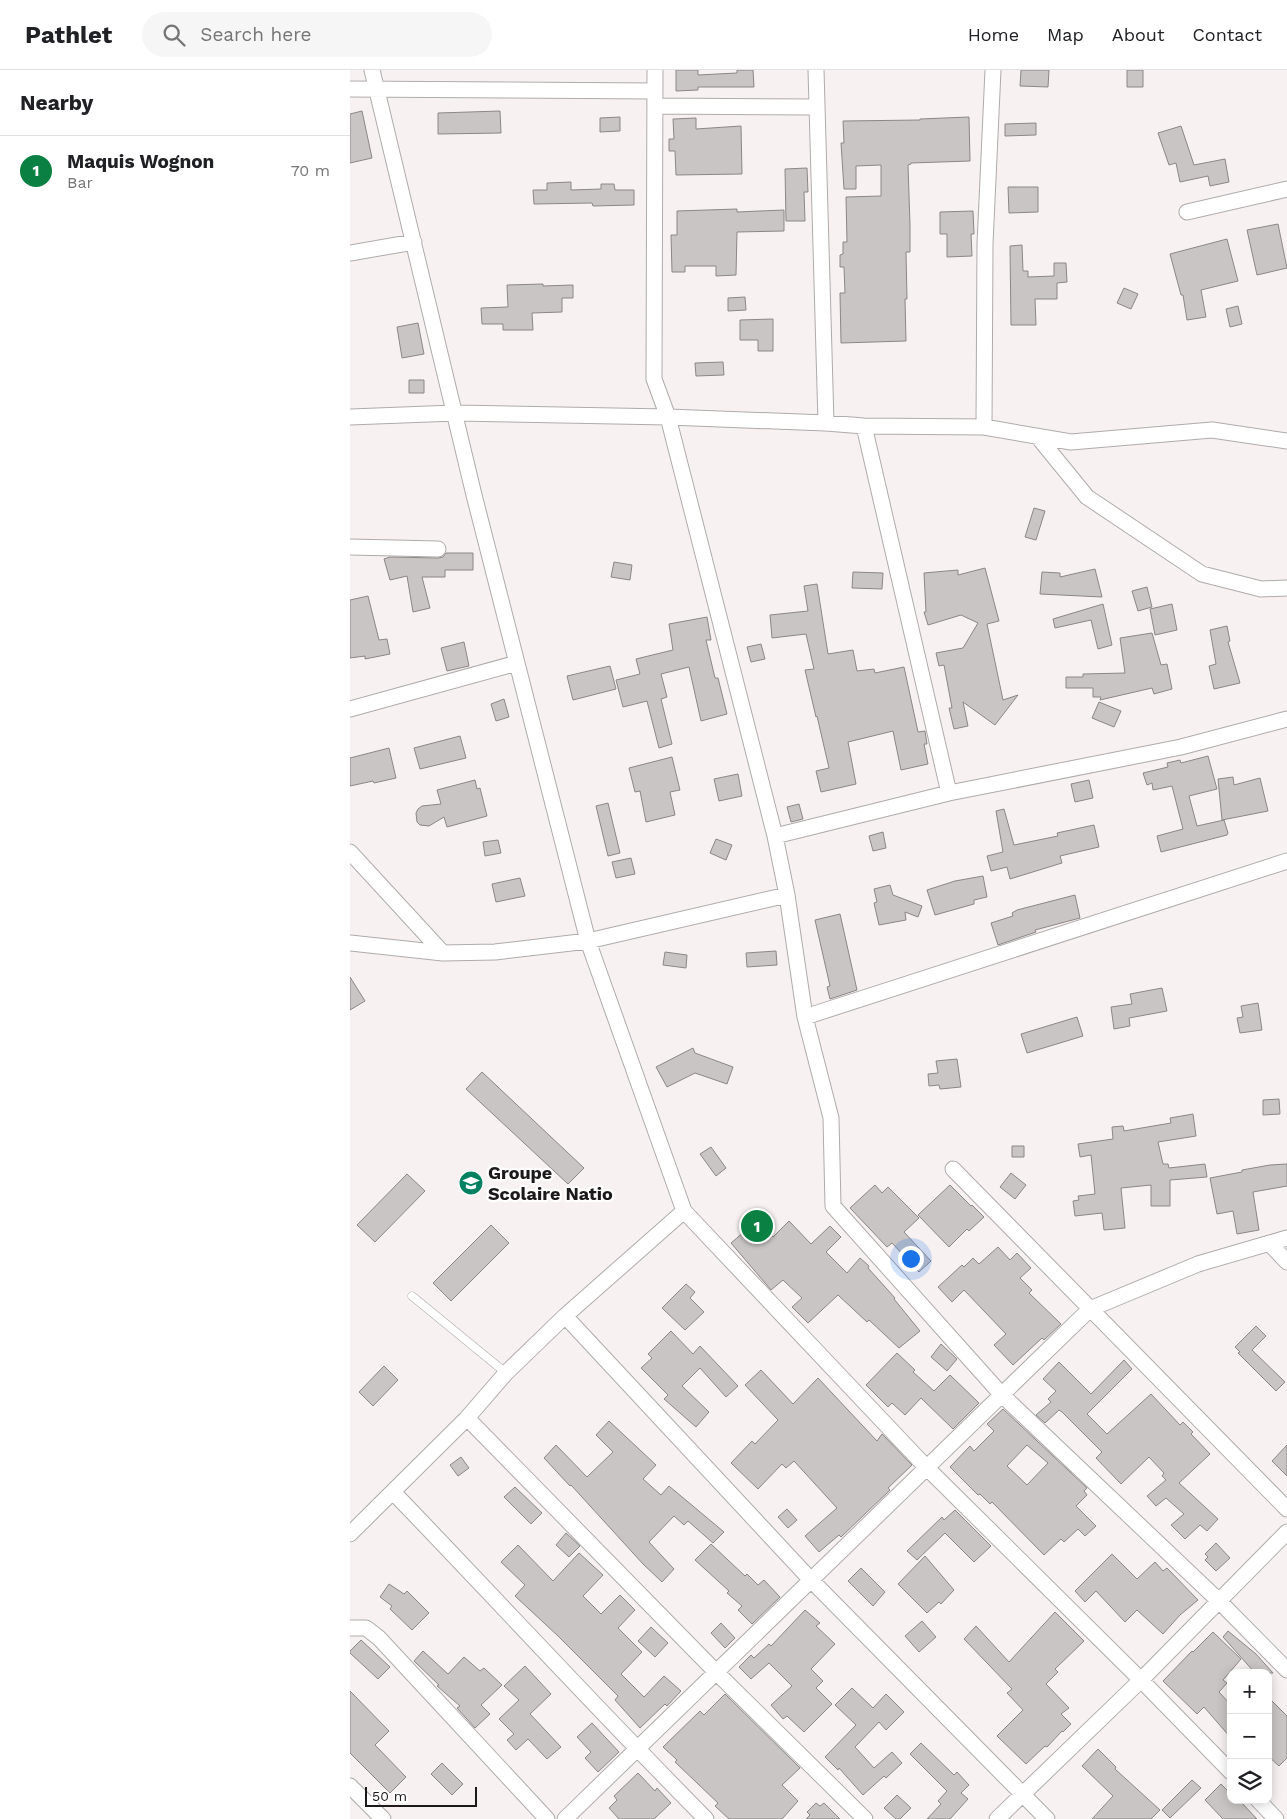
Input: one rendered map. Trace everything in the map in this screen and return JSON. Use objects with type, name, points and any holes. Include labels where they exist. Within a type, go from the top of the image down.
[{"type":"street","points":[[372,70],[455,413],[588,941],[684,1211],[926,1467],[1227,1768]]},
{"type":"street","points":[[655,70],[654,379],[668,417],[775,836],[787,895],[805,1017],[831,1118],[833,1206],[1001,1394],[1219,1601],[1287,1670]]},
{"type":"street","points":[[816,70],[826,423]]},
{"type":"street","points":[[984,426],[985,244],[993,70]]},
{"type":"street","points":[[350,89],[377,88],[655,98],[817,106]]},
{"type":"street","points":[[1187,212],[1287,189]]},
{"type":"street","points":[[350,253],[414,242]]},
{"type":"street","points":[[350,418],[455,413],[668,417],[864,426],[984,426],[1071,442],[1212,430],[1287,441]]},
{"type":"street","points":[[864,426],[949,793]]},
{"type":"street","points":[[1038,437],[1087,497],[1202,574],[1261,589],[1287,588]]},
{"type":"street","points":[[350,547],[438,549]]},
{"type":"street","points":[[350,709],[517,663]]},
{"type":"street","points":[[775,836],[949,793],[1181,747],[1287,720]]},
{"type":"street","points":[[350,852],[443,953]]},
{"type":"street","points":[[805,1017],[1287,861]]},
{"type":"street","points":[[350,943],[443,953],[495,952],[588,941],[787,895]]},
{"type":"street","points":[[952,1170],[1287,1508]]},
{"type":"street","points":[[350,1534],[467,1418],[506,1373],[565,1316],[684,1211]]},
{"type":"street","points":[[566,1819],[1090,1309],[1198,1264],[1287,1238]]},
{"type":"street","points":[[1268,1244],[1287,1262]]},
{"type":"street","points":[[565,1316],[810,1580],[1048,1819]]},
{"type":"street","points":[[467,1418],[716,1672],[864,1819]]},
{"type":"street","points":[[393,1492],[706,1819]]},
{"type":"street","points":[[996,1819],[1141,1680],[1287,1532]]},
{"type":"street","points":[[350,1628],[366,1628],[379,1638],[547,1819]]},
{"type":"street","points":[[350,1786],[383,1819]]},
{"type":"street","points":[[1262,1804],[1276,1819]]},
{"type":"lane","points":[[412,1296],[506,1373]]},
{"type":"building","points":[[676,70],[698,70],[698,75],[737,73],[737,70],[753,70],[754,87],[698,87],[698,90],[676,91]]},
{"type":"building","points":[[1021,70],[1049,70],[1048,87],[1020,86]]},
{"type":"building","points":[[1127,70],[1143,70],[1143,87],[1127,87]]},
{"type":"building","points":[[362,111],[372,158],[350,163],[350,114]]},
{"type":"building","points":[[500,111],[501,133],[438,134],[438,113]]},
{"type":"building","points":[[620,117],[620,131],[600,132],[600,118]]},
{"type":"building","points":[[969,117],[970,161],[911,163],[908,165],[910,252],[906,252],[906,341],[841,343],[840,293],[845,293],[844,267],[840,267],[840,255],[843,254],[843,242],[847,242],[846,197],[881,196],[881,165],[856,166],[856,189],[844,189],[841,143],[844,143],[843,121]]},
{"type":"building","points":[[696,118],[696,129],[741,126],[742,174],[676,175],[675,151],[669,151],[669,139],[674,139],[673,119]]},
{"type":"building","points":[[1036,123],[1036,135],[1005,136],[1005,124]]},
{"type":"building","points":[[1181,126],[1194,165],[1225,159],[1229,182],[1210,186],[1208,176],[1180,182],[1176,163],[1169,165],[1158,133]]},
{"type":"building","points":[[807,168],[808,192],[804,192],[805,221],[786,221],[785,169]]},
{"type":"building","points":[[571,182],[571,190],[601,189],[601,184],[614,184],[615,190],[634,190],[634,205],[593,206],[592,203],[534,204],[533,190],[547,190],[547,183]]},
{"type":"building","points":[[1008,187],[1038,187],[1038,212],[1009,213]]},
{"type":"building","points":[[737,209],[737,212],[784,210],[784,231],[737,232],[736,275],[716,276],[716,266],[685,266],[685,272],[672,272],[671,235],[677,235],[677,211]]},
{"type":"building","points":[[973,211],[974,234],[971,234],[972,256],[947,257],[947,234],[940,234],[940,212]]},
{"type":"building","points":[[1278,224],[1287,268],[1257,275],[1247,230]]},
{"type":"building","points":[[1227,239],[1238,281],[1201,290],[1206,317],[1187,320],[1183,295],[1181,295],[1170,254]]},
{"type":"building","points":[[1022,245],[1023,271],[1028,271],[1028,277],[1054,276],[1054,263],[1066,263],[1067,282],[1057,283],[1057,299],[1035,299],[1036,325],[1011,325],[1010,246]]},
{"type":"building","points":[[543,284],[543,286],[573,285],[573,298],[562,298],[562,312],[532,313],[533,330],[503,330],[503,324],[482,324],[481,308],[508,307],[507,285]]},
{"type":"building","points":[[1124,288],[1138,294],[1131,309],[1117,303]]},
{"type":"building","points":[[745,297],[746,310],[728,311],[728,298]]},
{"type":"building","points":[[1238,306],[1242,324],[1230,327],[1226,309]]},
{"type":"building","points":[[773,319],[773,351],[758,351],[758,340],[740,340],[740,320]]},
{"type":"building","points":[[418,323],[424,354],[402,358],[397,327]]},
{"type":"building","points":[[723,362],[724,375],[696,376],[695,363]]},
{"type":"building","points":[[409,380],[424,380],[424,393],[409,393]]},
{"type":"building","points":[[1034,508],[1045,511],[1036,540],[1025,537]]},
{"type":"building","points":[[446,553],[473,553],[473,570],[445,570],[445,577],[422,577],[430,608],[413,612],[407,576],[390,580],[384,559],[390,557],[438,558],[443,557]]},
{"type":"building","points":[[614,562],[632,565],[630,580],[611,577]]},
{"type":"building","points":[[985,568],[999,621],[987,624],[1003,700],[1018,695],[995,725],[963,702],[968,726],[954,729],[949,708],[952,708],[944,665],[939,666],[936,653],[963,648],[978,623],[961,615],[928,625],[924,612],[926,612],[924,573],[958,570],[958,575]]},
{"type":"building","points":[[1095,569],[1102,597],[1040,594],[1042,572],[1060,573],[1060,577]]},
{"type":"building","points":[[853,572],[883,573],[882,589],[852,588]]},
{"type":"building","points":[[817,584],[828,654],[853,650],[857,671],[874,669],[875,673],[904,667],[918,732],[925,731],[927,744],[924,744],[928,764],[901,770],[893,731],[848,742],[856,784],[821,792],[816,771],[829,768],[805,670],[814,669],[806,634],[772,638],[770,615],[808,611],[804,586]]},
{"type":"building","points":[[1147,587],[1152,607],[1138,611],[1132,591]]},
{"type":"building","points":[[368,596],[379,640],[387,639],[390,654],[365,659],[365,656],[350,658],[350,600]]},
{"type":"building","points":[[1103,604],[1112,645],[1098,649],[1091,620],[1055,628],[1053,619]]},
{"type":"building","points":[[1172,604],[1177,630],[1155,635],[1150,609]]},
{"type":"building","points":[[707,617],[711,640],[706,640],[715,678],[718,678],[727,714],[701,721],[689,667],[661,674],[667,697],[661,699],[672,744],[659,748],[647,701],[623,707],[616,680],[640,674],[636,659],[673,650],[669,624]]},
{"type":"building","points":[[1227,626],[1230,641],[1228,642],[1240,683],[1214,689],[1209,666],[1216,664],[1210,630]]},
{"type":"building","points":[[1152,633],[1161,665],[1167,664],[1172,689],[1154,694],[1152,688],[1100,700],[1101,697],[1093,697],[1093,688],[1066,688],[1066,677],[1083,677],[1083,674],[1125,673],[1120,638]]},
{"type":"building","points":[[464,642],[469,666],[447,671],[441,648]]},
{"type":"building","points":[[761,644],[765,659],[751,662],[747,647]]},
{"type":"building","points":[[610,666],[616,689],[573,700],[567,676]]},
{"type":"building","points":[[504,699],[509,717],[496,721],[491,704]]},
{"type":"building","points":[[1099,702],[1121,711],[1114,727],[1092,718]]},
{"type":"building","points":[[460,736],[466,758],[420,769],[414,748]]},
{"type":"building","points":[[389,748],[396,778],[350,786],[350,758]]},
{"type":"building","points":[[1208,756],[1217,789],[1189,796],[1197,826],[1224,820],[1228,833],[1227,835],[1161,852],[1157,836],[1183,829],[1172,786],[1153,790],[1152,783],[1147,785],[1143,773],[1168,767],[1167,763],[1180,760],[1181,763]]},
{"type":"building","points":[[672,757],[680,790],[670,792],[675,815],[646,822],[640,791],[635,792],[629,768]]},
{"type":"building","points":[[738,774],[742,796],[719,801],[714,779]]},
{"type":"building","points":[[1233,777],[1234,785],[1260,778],[1268,811],[1222,820],[1218,779]]},
{"type":"building","points":[[475,780],[477,789],[480,788],[487,816],[447,827],[444,817],[429,826],[420,825],[417,822],[416,813],[422,806],[441,804],[437,790]]},
{"type":"building","points":[[1089,780],[1093,798],[1075,802],[1071,784]]},
{"type":"building","points":[[608,803],[620,853],[608,856],[596,806]]},
{"type":"building","points":[[799,804],[803,819],[791,822],[787,807]]},
{"type":"building","points":[[1004,809],[1014,845],[1058,836],[1057,833],[1094,825],[1099,847],[1060,856],[1062,863],[1010,879],[1007,867],[991,871],[987,856],[1003,852],[996,811]]},
{"type":"building","points":[[883,832],[886,848],[873,851],[869,836]]},
{"type":"building","points":[[716,839],[732,845],[726,860],[710,853]]},
{"type":"building","points":[[498,840],[501,853],[485,856],[483,842]]},
{"type":"building","points":[[631,858],[635,874],[616,878],[612,862]]},
{"type":"building","points":[[983,876],[987,897],[974,900],[974,904],[935,915],[927,890],[955,881]]},
{"type":"building","points":[[520,878],[525,896],[496,902],[492,884]]},
{"type":"building","points":[[890,885],[893,895],[922,906],[918,917],[905,912],[906,920],[879,925],[874,903],[877,902],[874,889]]},
{"type":"building","points":[[1075,895],[1080,918],[1035,930],[1036,932],[998,945],[991,923],[1013,916],[1012,913],[1017,910]]},
{"type":"building","points":[[840,914],[857,990],[830,999],[827,987],[830,986],[815,920]]},
{"type":"building","points":[[776,951],[777,965],[747,967],[746,953]]},
{"type":"building","points":[[665,952],[687,955],[686,968],[663,965]]},
{"type":"building","points":[[350,977],[365,1001],[350,1010]]},
{"type":"building","points":[[1162,988],[1167,1011],[1129,1018],[1130,1026],[1114,1029],[1111,1007],[1132,1004],[1130,994]]},
{"type":"building","points":[[1258,1003],[1262,1030],[1240,1033],[1237,1018],[1243,1017],[1241,1006]]},
{"type":"building","points":[[1077,1017],[1083,1036],[1027,1053],[1021,1034]]},
{"type":"building","points":[[693,1048],[695,1053],[733,1067],[727,1084],[695,1073],[667,1087],[656,1067]]},
{"type":"building","points":[[957,1059],[961,1087],[940,1089],[939,1085],[929,1086],[928,1074],[938,1073],[936,1061]]},
{"type":"building","points":[[482,1072],[584,1168],[568,1184],[466,1089]]},
{"type":"building","points":[[1279,1099],[1280,1114],[1263,1115],[1263,1100]]},
{"type":"building","points":[[1193,1114],[1196,1136],[1158,1142],[1163,1164],[1168,1164],[1169,1168],[1205,1164],[1207,1177],[1170,1180],[1170,1206],[1151,1206],[1151,1185],[1121,1188],[1125,1228],[1104,1230],[1102,1213],[1075,1216],[1073,1201],[1079,1200],[1078,1196],[1095,1194],[1091,1155],[1080,1157],[1078,1144],[1113,1139],[1112,1127],[1123,1126],[1124,1131],[1171,1123],[1170,1118]]},
{"type":"building","points":[[1012,1146],[1024,1146],[1024,1157],[1012,1157]]},
{"type":"building","points":[[711,1147],[726,1168],[716,1176],[700,1154]]},
{"type":"building","points":[[1287,1164],[1287,1186],[1253,1192],[1259,1230],[1237,1234],[1233,1211],[1217,1214],[1210,1178],[1242,1172],[1242,1170]]},
{"type":"building","points":[[1011,1173],[1026,1185],[1015,1199],[1000,1187]]},
{"type":"building","points":[[407,1174],[425,1191],[375,1242],[357,1225]]},
{"type":"building","points":[[875,1185],[882,1193],[888,1187],[919,1218],[904,1232],[931,1261],[919,1272],[892,1243],[887,1247],[850,1208]]},
{"type":"building","points":[[950,1185],[984,1217],[969,1231],[967,1229],[949,1247],[918,1215]]},
{"type":"building","points":[[758,1220],[773,1237],[789,1221],[811,1244],[830,1226],[841,1237],[826,1252],[847,1273],[860,1258],[869,1266],[868,1268],[895,1298],[920,1331],[899,1348],[838,1295],[808,1323],[792,1307],[802,1298],[783,1280],[771,1290],[731,1243]]},
{"type":"building","points":[[491,1225],[509,1243],[451,1301],[433,1283]]},
{"type":"building","points":[[998,1247],[1010,1260],[1017,1253],[1031,1268],[1020,1278],[1032,1290],[1029,1293],[1061,1324],[1044,1340],[1042,1338],[1013,1365],[994,1345],[1006,1334],[964,1290],[952,1302],[938,1287],[962,1265],[964,1267],[973,1258],[979,1264]]},
{"type":"building","points":[[686,1284],[695,1292],[690,1298],[704,1312],[685,1330],[662,1308]]},
{"type":"building","points":[[1256,1326],[1266,1336],[1252,1350],[1285,1382],[1276,1391],[1238,1353],[1240,1352],[1235,1347]]},
{"type":"building","points":[[671,1331],[693,1354],[700,1346],[738,1386],[726,1397],[700,1368],[682,1386],[709,1412],[696,1427],[664,1399],[668,1395],[641,1368],[652,1358],[648,1354]]},
{"type":"building","points":[[941,1344],[957,1359],[947,1371],[931,1357]]},
{"type":"building","points":[[897,1353],[915,1370],[913,1372],[934,1391],[950,1375],[979,1403],[953,1429],[921,1398],[905,1415],[892,1403],[888,1407],[866,1385]]},
{"type":"building","points":[[1124,1360],[1132,1369],[1087,1414],[1107,1434],[1151,1394],[1180,1425],[1183,1422],[1193,1432],[1191,1434],[1210,1454],[1179,1483],[1218,1519],[1207,1531],[1200,1525],[1185,1539],[1171,1525],[1184,1514],[1166,1498],[1156,1506],[1147,1496],[1166,1480],[1162,1476],[1164,1473],[1149,1457],[1121,1484],[1096,1458],[1102,1452],[1062,1412],[1059,1410],[1045,1423],[1036,1415],[1051,1402],[1048,1399],[1056,1391],[1043,1379],[1059,1362],[1091,1394]]},
{"type":"building","points":[[384,1366],[398,1380],[373,1406],[359,1392]]},
{"type":"building","points":[[761,1370],[793,1404],[818,1378],[877,1441],[882,1434],[912,1465],[888,1488],[890,1490],[841,1537],[839,1535],[819,1552],[805,1536],[837,1508],[794,1461],[786,1468],[782,1464],[758,1489],[731,1463],[752,1441],[755,1444],[778,1420],[745,1385]]},
{"type":"building","points":[[1003,1409],[1087,1488],[1084,1491],[1087,1495],[1076,1506],[1096,1526],[1085,1536],[1078,1529],[1064,1542],[1061,1539],[1044,1555],[992,1502],[990,1504],[980,1494],[978,1495],[950,1467],[970,1446],[974,1451],[994,1431],[987,1424]],"holes":[[[1027,1445],[1048,1463],[1027,1485],[1007,1466]]]},
{"type":"building","points":[[609,1421],[656,1465],[643,1479],[661,1495],[669,1486],[724,1532],[713,1543],[688,1521],[684,1525],[674,1516],[649,1542],[674,1569],[662,1582],[544,1458],[556,1445],[587,1477],[613,1452],[596,1435]]},
{"type":"building","points":[[1287,1445],[1287,1476],[1272,1461]]},
{"type":"building","points":[[461,1457],[469,1468],[458,1476],[450,1465]]},
{"type":"building","points":[[515,1487],[542,1513],[531,1524],[504,1497]]},
{"type":"building","points":[[787,1509],[797,1520],[788,1528],[778,1517]]},
{"type":"building","points":[[955,1510],[991,1546],[974,1562],[945,1533],[917,1560],[907,1551],[942,1517],[944,1520]]},
{"type":"building","points":[[566,1533],[580,1546],[569,1557],[556,1545]]},
{"type":"building","points":[[1216,1543],[1230,1558],[1216,1571],[1205,1560],[1208,1557],[1205,1554]]},
{"type":"building","points":[[711,1544],[745,1576],[747,1574],[758,1585],[764,1580],[780,1597],[752,1624],[738,1610],[742,1606],[727,1593],[729,1591],[695,1560]]},
{"type":"building","points":[[518,1545],[553,1581],[579,1553],[603,1575],[583,1596],[601,1614],[620,1595],[635,1610],[618,1628],[642,1652],[621,1674],[644,1697],[664,1676],[681,1691],[667,1706],[665,1704],[640,1728],[615,1700],[618,1696],[515,1596],[525,1585],[501,1562]]},
{"type":"building","points":[[1112,1554],[1137,1579],[1155,1562],[1163,1571],[1167,1568],[1198,1600],[1180,1615],[1163,1634],[1137,1610],[1125,1622],[1096,1591],[1085,1602],[1075,1591]]},
{"type":"building","points":[[925,1556],[954,1590],[941,1604],[939,1602],[927,1613],[898,1584]]},
{"type":"building","points":[[861,1568],[885,1592],[873,1606],[848,1581]]},
{"type":"building","points":[[389,1584],[404,1594],[407,1591],[429,1613],[412,1630],[390,1609],[392,1606],[380,1597]]},
{"type":"building","points":[[805,1610],[820,1623],[816,1626],[835,1644],[811,1669],[823,1681],[816,1688],[832,1704],[804,1732],[787,1716],[783,1719],[771,1705],[792,1686],[769,1663],[751,1679],[739,1667],[751,1655],[754,1658],[769,1644],[771,1646]]},
{"type":"building","points":[[1055,1612],[1084,1641],[1055,1669],[1058,1672],[1046,1684],[1069,1708],[1061,1714],[1071,1724],[1026,1764],[997,1736],[1023,1710],[1007,1693],[1012,1689],[964,1639],[976,1626],[1009,1662]]},
{"type":"building","points":[[922,1621],[936,1637],[919,1652],[905,1636]]},
{"type":"building","points":[[721,1623],[735,1638],[725,1648],[711,1633]]},
{"type":"building","points":[[651,1627],[668,1643],[655,1657],[638,1641]]},
{"type":"building","points":[[1228,1631],[1256,1654],[1269,1669],[1251,1669],[1223,1637]]},
{"type":"building","points":[[1213,1632],[1241,1659],[1232,1669],[1227,1669],[1227,1675],[1223,1680],[1227,1683],[1219,1692],[1227,1701],[1227,1733],[1204,1707],[1197,1714],[1163,1681]]},
{"type":"building","points":[[361,1640],[390,1667],[378,1679],[350,1653]]},
{"type":"building","points":[[423,1651],[448,1674],[464,1657],[480,1671],[484,1668],[502,1685],[481,1705],[490,1714],[475,1728],[457,1708],[460,1706],[437,1686],[439,1685],[414,1661]]},
{"type":"building","points":[[525,1666],[551,1694],[530,1714],[561,1747],[547,1759],[528,1739],[516,1750],[507,1740],[514,1734],[499,1719],[519,1700],[504,1686]]},
{"type":"building","points":[[852,1688],[873,1708],[886,1694],[904,1712],[886,1730],[879,1722],[855,1747],[874,1768],[892,1752],[902,1763],[863,1795],[839,1768],[838,1770],[825,1757],[856,1725],[835,1705]]},
{"type":"building","points":[[350,1691],[389,1731],[375,1745],[406,1777],[390,1793],[350,1753]]},
{"type":"building","points":[[725,1694],[800,1768],[782,1785],[798,1801],[782,1819],[729,1819],[715,1806],[718,1803],[675,1762],[677,1760],[663,1747],[700,1711],[704,1715]]},
{"type":"building","points":[[1272,1701],[1287,1716],[1287,1758],[1279,1766],[1272,1760]]},
{"type":"building","points":[[592,1723],[619,1752],[598,1772],[585,1758],[591,1752],[577,1737]]},
{"type":"building","points":[[921,1743],[954,1775],[957,1772],[969,1785],[961,1793],[968,1799],[950,1819],[927,1819],[941,1804],[938,1801],[947,1791],[910,1754]]},
{"type":"building","points":[[1098,1749],[1116,1767],[1115,1769],[1160,1810],[1151,1819],[1092,1819],[1113,1796],[1082,1766]]},
{"type":"building","points":[[442,1763],[463,1784],[452,1795],[431,1774]]},
{"type":"building","points":[[638,1773],[655,1791],[657,1788],[671,1803],[654,1819],[619,1819],[609,1808],[617,1800],[614,1796]]},
{"type":"building","points":[[1192,1780],[1201,1788],[1170,1818],[1162,1810]]},
{"type":"building","points":[[1221,1784],[1227,1790],[1227,1804],[1243,1804],[1257,1819],[1223,1819],[1205,1800]]},
{"type":"building","points":[[897,1795],[911,1808],[900,1819],[896,1819],[884,1808]]},
{"type":"building","points":[[816,1803],[820,1806],[824,1803],[840,1819],[806,1819],[810,1815],[807,1812]]},
{"type":"place","name":"Groupe Scolaire Natio","points":[[471,1183]]},
{"type":"place","name":"Maquis Wognon","points":[[757,1226]]}]
